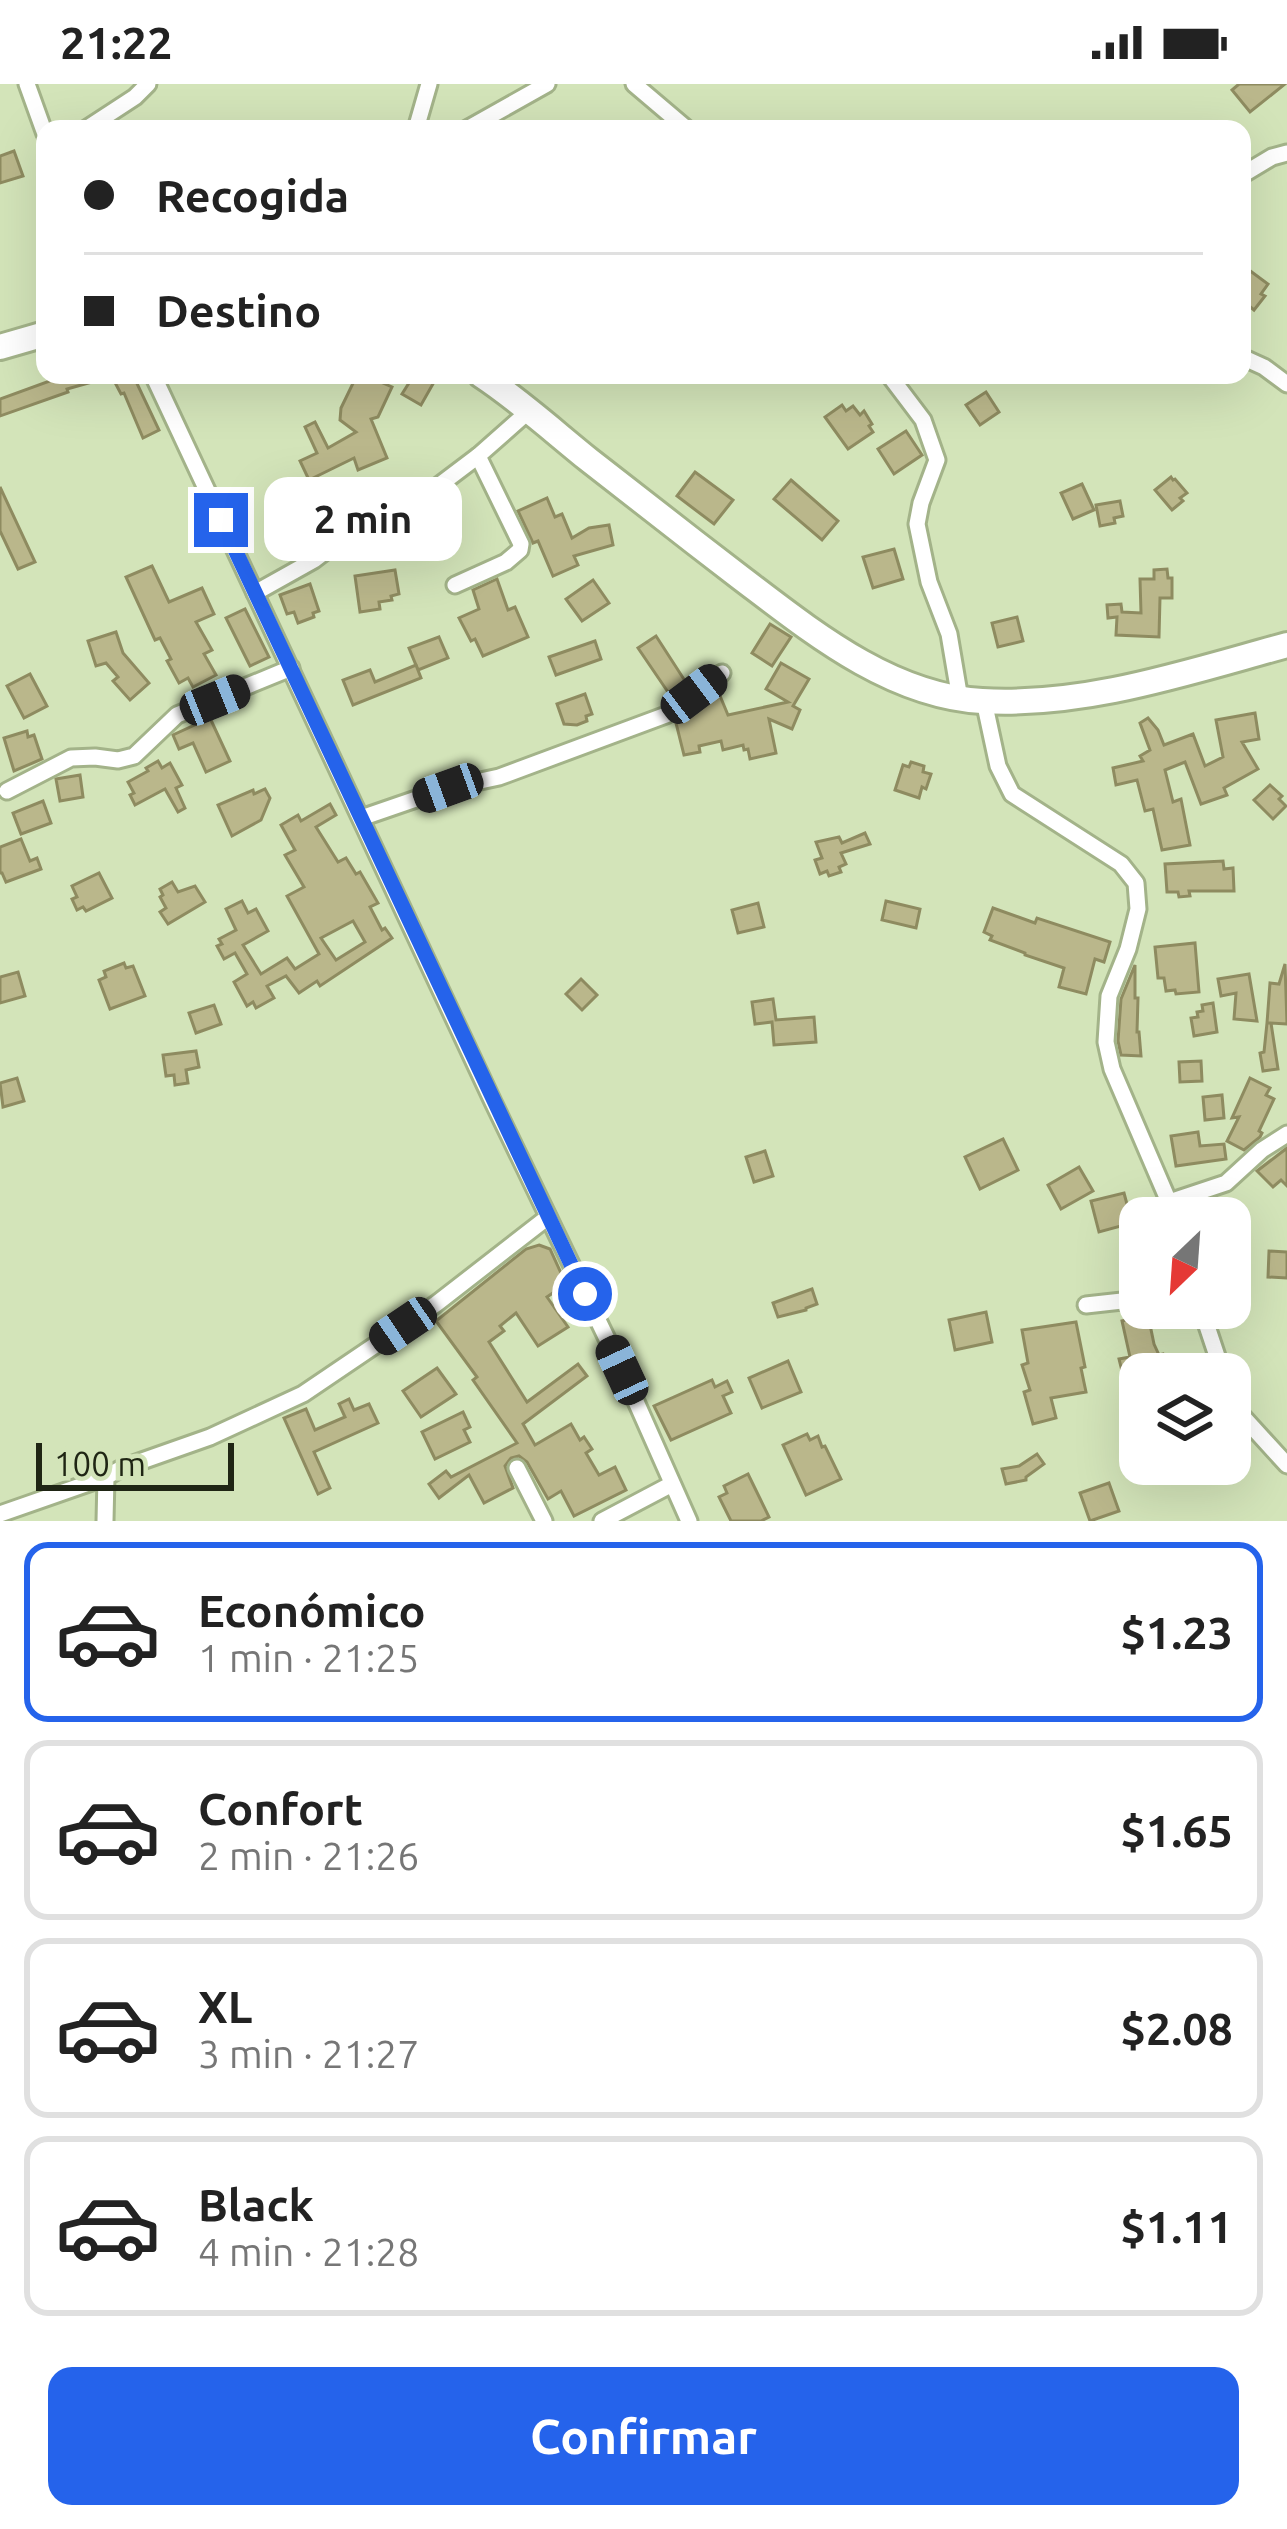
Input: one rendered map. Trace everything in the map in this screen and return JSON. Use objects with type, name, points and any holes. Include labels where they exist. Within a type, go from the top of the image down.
[{"type":"main road","points":[[0,347],[36,337]]},
{"type":"main road","points":[[494,384],[788,614],[867,665],[932,693],[1018,702],[1105,692],[1287,645]]},
{"type":"street","points":[[27,84],[40,120]]},
{"type":"street","points":[[100,120],[148,84]]},
{"type":"street","points":[[419,120],[429,84]]},
{"type":"street","points":[[483,120],[547,84]]},
{"type":"street","points":[[634,84],[676,120]]},
{"type":"street","points":[[1251,170],[1287,153]]},
{"type":"street","points":[[1251,361],[1287,384]]},
{"type":"street","points":[[157,384],[689,1521]]},
{"type":"street","points":[[895,384],[923,420],[937,460],[917,524],[929,582],[998,766],[1012,794],[1121,864],[1136,884],[1138,909],[1109,996],[1106,1042],[1112,1069],[1166,1197]]},
{"type":"street","points":[[255,593],[368,523],[437,487],[530,410]]},
{"type":"street","points":[[455,585],[506,562],[520,550],[478,456]]},
{"type":"street","points":[[7,791],[71,758],[134,756],[177,716],[290,668]]},
{"type":"street","points":[[362,818],[448,788],[500,777],[666,715],[722,674]]},
{"type":"street","points":[[1197,1197],[1226,1183],[1287,1134]]},
{"type":"street","points":[[0,1514],[210,1437],[303,1394],[436,1304],[548,1217]]},
{"type":"street","points":[[1086,1305],[1119,1301]]},
{"type":"street","points":[[1251,1425],[1287,1465]]},
{"type":"street","points":[[517,1468],[544,1521]]},
{"type":"street","points":[[105,1521],[106,1477]]},
{"type":"street","points":[[602,1521],[672,1484]]},
{"type":"building","points":[[1239,84],[1285,84],[1250,112],[1232,90]]},
{"type":"building","points":[[14,151],[23,176],[0,183],[0,156]]},
{"type":"building","points":[[1251,271],[1268,284],[1254,310],[1251,308]]},
{"type":"building","points":[[41,384],[85,384],[0,416],[0,399]]},
{"type":"building","points":[[116,384],[137,384],[159,430],[143,438]]},
{"type":"building","points":[[353,384],[392,387],[378,417],[371,419],[387,458],[358,470],[354,458],[309,480],[300,461],[317,453],[305,427],[315,422],[328,448],[356,432],[340,420]]},
{"type":"building","points":[[408,384],[433,384],[421,405],[402,394]]},
{"type":"building","points":[[986,392],[999,412],[980,425],[966,405]]},
{"type":"building","points":[[842,405],[846,411],[853,406],[860,415],[864,411],[872,424],[873,432],[848,449],[825,417]]},
{"type":"building","points":[[906,431],[922,455],[894,474],[878,449]]},
{"type":"building","points":[[695,472],[733,500],[714,524],[677,496]]},
{"type":"building","points":[[1171,477],[1187,493],[1172,510],[1155,490]]},
{"type":"building","points":[[791,480],[838,521],[822,540],[774,499]]},
{"type":"building","points":[[1082,484],[1094,510],[1073,519],[1061,493]]},
{"type":"building","points":[[0,487],[35,562],[18,569],[0,531]]},
{"type":"building","points":[[547,498],[555,517],[562,514],[572,538],[589,528],[609,525],[613,545],[574,556],[578,565],[553,576],[518,511]]},
{"type":"building","points":[[1120,501],[1123,516],[1100,526],[1096,505]]},
{"type":"building","points":[[894,549],[903,579],[873,588],[863,557]]},
{"type":"building","points":[[152,566],[169,602],[202,588],[214,614],[196,622],[212,650],[204,654],[216,675],[193,687],[188,678],[179,683],[126,577]]},
{"type":"building","points":[[1167,569],[1172,598],[1160,598],[1159,637],[1116,635],[1117,617],[1108,618],[1107,605],[1121,604],[1122,612],[1141,613],[1140,579],[1154,579],[1154,570]]},
{"type":"building","points":[[395,570],[399,594],[379,602],[380,609],[360,612],[355,576]]},
{"type":"building","points":[[497,579],[508,610],[515,607],[528,637],[483,656],[459,618],[479,609],[473,590]]},
{"type":"building","points":[[593,580],[609,603],[582,621],[566,599]]},
{"type":"building","points":[[310,584],[319,611],[298,623],[294,612],[287,614],[280,595]]},
{"type":"building","points":[[245,609],[269,657],[250,666],[226,618]]},
{"type":"building","points":[[1017,617],[1023,641],[998,647],[992,623]]},
{"type":"building","points":[[770,624],[791,637],[772,666],[752,653]]},
{"type":"building","points":[[116,632],[123,653],[149,683],[130,700],[113,681],[118,677],[106,663],[96,666],[88,641]]},
{"type":"building","points":[[656,636],[687,684],[670,695],[638,648]]},
{"type":"building","points":[[439,637],[448,658],[418,670],[409,648]]},
{"type":"building","points":[[595,641],[601,659],[556,675],[549,657]]},
{"type":"building","points":[[781,663],[809,679],[793,706],[800,710],[792,729],[769,719],[776,753],[750,759],[743,745],[723,750],[721,741],[684,755],[676,723],[718,691],[728,715],[788,702],[766,689]]},
{"type":"building","points":[[416,665],[421,678],[353,705],[343,680],[370,670],[375,682]]},
{"type":"building","points":[[30,674],[47,706],[24,718],[7,686]]},
{"type":"building","points":[[585,694],[592,714],[577,725],[564,724],[557,704]]},
{"type":"building","points":[[1255,713],[1259,739],[1242,742],[1258,769],[1224,788],[1227,795],[1201,804],[1185,762],[1165,770],[1173,802],[1181,799],[1190,845],[1162,850],[1153,809],[1145,811],[1137,780],[1116,785],[1113,768],[1143,761],[1140,756],[1150,750],[1140,723],[1148,718],[1164,745],[1193,734],[1205,766],[1223,757],[1216,720]]},
{"type":"building","points":[[210,718],[230,761],[206,772],[193,743],[179,749],[173,735]]},
{"type":"building","points":[[27,731],[28,737],[34,735],[42,759],[14,771],[4,738]]},
{"type":"building","points":[[158,761],[162,768],[170,763],[182,785],[176,788],[185,808],[178,812],[165,789],[135,805],[130,795],[134,793],[128,782]]},
{"type":"building","points":[[911,762],[931,774],[919,798],[895,790],[903,765],[909,767]]},
{"type":"building","points":[[80,775],[83,797],[60,801],[56,779]]},
{"type":"building","points":[[1270,785],[1286,806],[1273,819],[1254,800]]},
{"type":"building","points":[[265,789],[270,798],[261,820],[232,836],[218,805]]},
{"type":"building","points":[[43,801],[51,823],[21,834],[13,813]]},
{"type":"building","points":[[330,804],[336,815],[316,827],[338,862],[346,858],[356,874],[360,872],[378,903],[370,907],[392,938],[320,986],[317,981],[299,993],[286,976],[267,986],[274,998],[256,1008],[253,1002],[247,1006],[234,982],[247,974],[235,953],[224,959],[217,946],[222,944],[219,939],[236,930],[226,909],[242,901],[248,913],[256,909],[268,931],[243,945],[261,974],[287,958],[295,969],[319,954],[287,896],[304,887],[285,855],[295,850],[281,825],[298,815],[301,821]],"holes":[[[353,921],[365,942],[336,960],[321,938]]]},
{"type":"building","points":[[865,833],[870,844],[841,853],[846,864],[839,867],[841,872],[820,874],[815,860],[822,858],[816,842],[839,837],[842,843]]},
{"type":"building","points":[[21,839],[30,861],[37,858],[41,869],[6,882],[0,873],[0,847]]},
{"type":"building","points":[[1223,861],[1224,869],[1233,868],[1234,891],[1189,891],[1190,896],[1179,897],[1178,892],[1167,892],[1165,864]]},
{"type":"building","points":[[99,873],[112,898],[86,911],[83,907],[77,910],[72,886]]},
{"type":"building","points":[[172,882],[178,892],[195,886],[205,902],[168,924],[160,912],[166,908],[160,889]]},
{"type":"building","points":[[886,901],[920,909],[916,928],[882,920]]},
{"type":"building","points":[[758,903],[764,927],[738,933],[732,910]]},
{"type":"building","points":[[993,908],[1110,942],[1104,962],[1095,959],[1086,994],[1059,987],[1064,968],[990,940],[992,936],[984,932]]},
{"type":"building","points":[[1195,943],[1199,992],[1166,991],[1164,978],[1158,978],[1155,947]]},
{"type":"building","points":[[124,963],[126,968],[133,966],[145,996],[110,1009],[99,980],[106,977],[104,971]]},
{"type":"building","points":[[1285,964],[1287,1024],[1271,1023],[1278,1069],[1263,1071],[1260,1053],[1264,1052],[1270,983],[1279,984]]},
{"type":"building","points":[[1135,965],[1141,1056],[1121,1055],[1118,1041],[1121,999]]},
{"type":"building","points":[[18,972],[25,996],[0,1003],[0,977]]},
{"type":"building","points":[[1249,974],[1257,1021],[1234,1019],[1236,993],[1221,996],[1218,979]]},
{"type":"building","points":[[581,979],[597,995],[582,1010],[566,994]]},
{"type":"building","points":[[773,999],[776,1020],[814,1017],[816,1042],[774,1045],[772,1022],[755,1024],[752,1002]]},
{"type":"building","points":[[1213,1003],[1217,1032],[1194,1036],[1191,1018],[1198,1017],[1202,1005]]},
{"type":"building","points":[[214,1005],[221,1024],[196,1033],[189,1013]]},
{"type":"building","points":[[196,1051],[199,1067],[186,1070],[188,1083],[175,1085],[174,1075],[166,1076],[163,1055]]},
{"type":"building","points":[[1201,1061],[1202,1081],[1180,1082],[1179,1062]]},
{"type":"building","points":[[17,1078],[24,1101],[3,1107],[0,1083]]},
{"type":"building","points":[[1250,1078],[1270,1088],[1266,1095],[1274,1099],[1260,1137],[1244,1150],[1227,1141]]},
{"type":"building","points":[[1222,1095],[1224,1118],[1205,1120],[1203,1097]]},
{"type":"building","points":[[1198,1132],[1200,1146],[1224,1144],[1226,1159],[1176,1166],[1171,1136]]},
{"type":"building","points":[[1003,1139],[1018,1170],[980,1189],[965,1157]]},
{"type":"building","points":[[1287,1148],[1287,1186],[1281,1180],[1273,1187],[1257,1171]]},
{"type":"building","points":[[765,1151],[773,1176],[754,1182],[746,1157]]},
{"type":"building","points":[[1079,1167],[1093,1191],[1061,1209],[1048,1185]]},
{"type":"building","points":[[1124,1193],[1125,1197],[1119,1197],[1119,1227],[1099,1232],[1091,1201]]},
{"type":"building","points":[[539,1245],[550,1249],[566,1284],[547,1297],[568,1327],[538,1346],[516,1313],[489,1342],[527,1402],[578,1364],[587,1376],[523,1424],[535,1445],[571,1424],[592,1449],[586,1453],[599,1475],[615,1467],[626,1490],[574,1516],[561,1491],[548,1499],[519,1456],[505,1466],[513,1488],[484,1503],[469,1475],[439,1498],[429,1484],[446,1471],[451,1477],[517,1443],[436,1321],[526,1249]]},
{"type":"building","points":[[1269,1251],[1287,1252],[1287,1278],[1268,1277]]},
{"type":"building","points":[[812,1289],[817,1304],[778,1317],[773,1303]]},
{"type":"building","points":[[986,1312],[992,1342],[955,1350],[949,1320]]},
{"type":"building","points":[[1076,1322],[1086,1392],[1051,1398],[1056,1418],[1033,1424],[1024,1392],[1030,1390],[1022,1365],[1028,1363],[1022,1330]]},
{"type":"building","points":[[1124,1329],[1151,1329],[1158,1353],[1129,1353]]},
{"type":"building","points":[[788,1361],[801,1392],[762,1408],[749,1378]]},
{"type":"building","points":[[437,1368],[456,1394],[421,1417],[403,1391]]},
{"type":"building","points":[[712,1380],[715,1387],[727,1381],[732,1392],[723,1396],[731,1413],[671,1440],[654,1406]]},
{"type":"building","points":[[349,1399],[354,1410],[369,1404],[378,1423],[314,1452],[330,1488],[318,1494],[284,1418],[306,1409],[315,1430],[345,1417],[339,1404]]},
{"type":"building","points":[[463,1412],[470,1442],[435,1459],[422,1432]]},
{"type":"building","points":[[807,1434],[810,1440],[818,1436],[841,1479],[806,1495],[783,1445]]},
{"type":"building","points":[[1037,1454],[1044,1464],[1026,1480],[1006,1484],[1002,1469],[1019,1466]]},
{"type":"building","points":[[748,1474],[769,1517],[731,1521],[719,1497],[727,1493],[724,1486]]},
{"type":"building","points":[[1109,1483],[1119,1511],[1090,1521],[1080,1493]]},
{"type":"route","points":[[221,520],[585,1294]]}]
